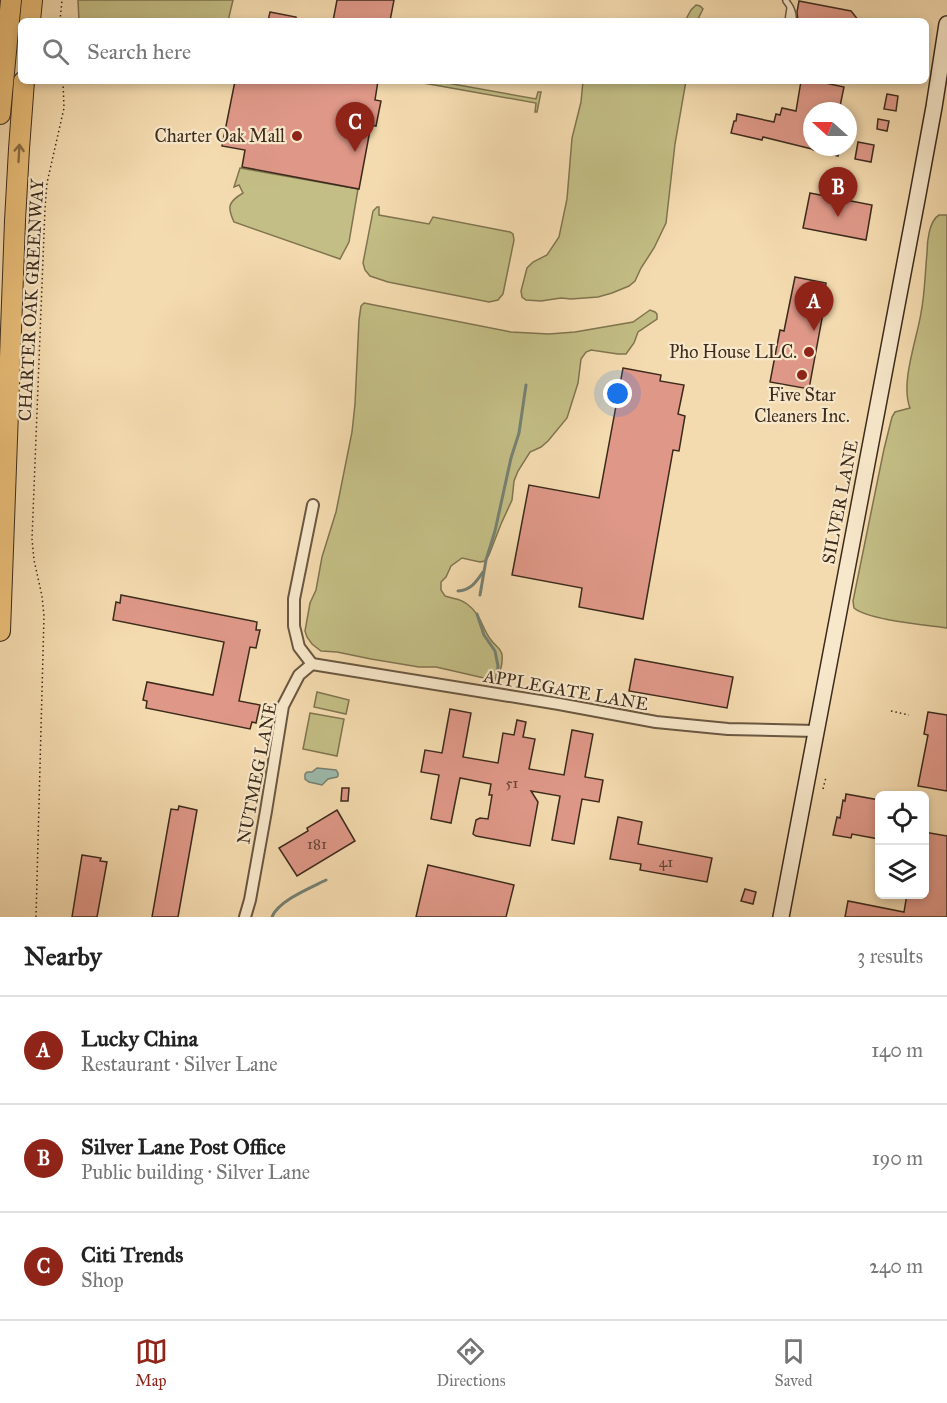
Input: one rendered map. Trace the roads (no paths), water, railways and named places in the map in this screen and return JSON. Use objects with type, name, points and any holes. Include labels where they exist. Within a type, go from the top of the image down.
[{"type":"highway","points":[[0,114],[11,0]]},
{"type":"highway","points":[[30,18],[32,0]]},
{"type":"highway","points":[[0,631],[15,220],[24,84]]},
{"type":"main road","name":"SILVER LANE","points":[[781,917],[920,183],[947,24]]},
{"type":"street","points":[[312,664],[299,647],[294,626],[294,599],[313,505]]},
{"type":"street","name":"APPLEGATE LANE","points":[[312,664],[656,722],[728,729],[816,731]]},
{"type":"street","name":"NUTMEG LANE","points":[[245,917],[250,900],[283,706],[299,675],[312,664]]},
{"type":"lane","points":[[786,1],[794,18]]},
{"type":"lane","points":[[788,18],[790,6]]},
{"type":"waterway","points":[[480,595],[486,560],[519,433],[526,385]]},
{"type":"waterway","points":[[458,591],[470,587],[483,572]]},
{"type":"waterway","points":[[477,614],[484,635],[495,651],[498,666],[496,683]]},
{"type":"waterway","points":[[272,917],[275,911],[288,900],[326,880]]},
{"type":"place","name":"Charter Oak Mall","points":[[297,136]]},
{"type":"place","name":"Citi Trends","points":[[355,152]]},
{"type":"place","name":"Silver Lane Post Office","points":[[838,217]]},
{"type":"place","name":"Lucky China","points":[[814,331]]},
{"type":"place","name":"Pho House LLC.","points":[[809,352]]},
{"type":"place","name":"Five Star Cleaners Inc.","points":[[802,375]]}]
